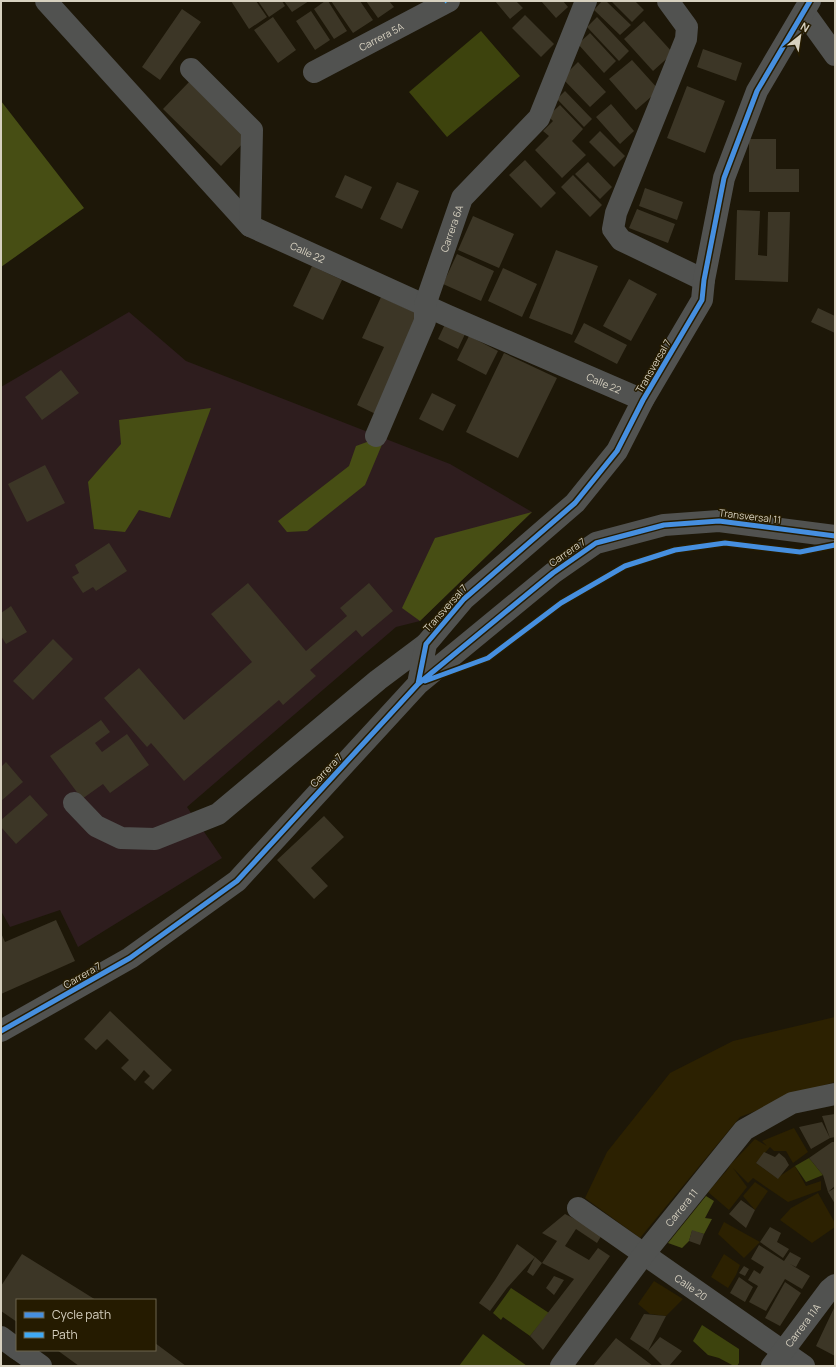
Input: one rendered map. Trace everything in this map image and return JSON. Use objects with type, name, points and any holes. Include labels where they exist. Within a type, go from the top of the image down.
[{"type":"street","name":"Calle 22","points":[[46,1],[250,226],[425,305],[643,400]]},
{"type":"street","name":"Carrera 5A","points":[[314,72],[449,1]]},
{"type":"street","name":"Carrera 6A","points":[[376,436],[425,321],[425,305],[462,198],[539,118],[586,1]]},
{"type":"street","points":[[668,1],[687,27],[686,40],[616,213],[613,229],[621,240],[704,280]]},
{"type":"street","points":[[807,6],[835,55]]},
{"type":"street","name":"Transversal 7","points":[[418,684],[426,644],[464,599],[575,503],[616,451],[643,400],[702,300],[704,280],[724,178],[757,91],[807,6]]},
{"type":"street","points":[[191,69],[252,130],[250,226]]},
{"type":"street","name":"Transversal 11","points":[[664,525],[719,521],[835,536]]},
{"type":"street","name":"Carrera 7","points":[[1,1031],[130,958],[237,881],[418,684],[553,573],[596,543],[664,525]]},
{"type":"street","points":[[74,804],[96,826],[121,838],[155,839],[218,814],[378,680],[426,644]]},
{"type":"street","name":"Carrera 11","points":[[561,1366],[644,1254],[744,1130],[792,1103],[835,1094]]},
{"type":"street","name":"Calle 20","points":[[578,1208],[644,1254],[777,1359],[804,1366]]},
{"type":"street","name":"Carrera 11A","points":[[777,1359],[829,1290],[835,1286]]},
{"type":"street","points":[[1,1337],[16,1348]]},
{"type":"street","points":[[21,1351],[41,1366]]},
{"type":"shaded area","points":[[129,312],[186,361],[450,464],[532,512],[420,621],[396,627],[187,807],[222,858],[78,947],[60,910],[10,927],[1,911],[1,387]]},
{"type":"shaded area","points":[[835,1017],[835,1082],[740,1117],[640,1238],[585,1198],[607,1152],[670,1073],[733,1041]]},
{"type":"shaded area","points":[[794,1128],[808,1152],[793,1163],[786,1151],[774,1151],[770,1147],[756,1163],[777,1178],[795,1166],[806,1186],[821,1181],[821,1190],[788,1202],[753,1178],[748,1183],[733,1168],[747,1187],[729,1210],[708,1192],[730,1165],[755,1139],[767,1146],[762,1141]]},
{"type":"shaded area","points":[[755,1182],[768,1191],[755,1210],[743,1196]]},
{"type":"shaded area","points":[[818,1193],[835,1223],[835,1227],[812,1243],[780,1220],[791,1208]]},
{"type":"shaded area","points":[[724,1222],[760,1242],[744,1258],[718,1234]]},
{"type":"shaded area","points":[[724,1254],[740,1265],[728,1288],[711,1277]]},
{"type":"shaded area","points":[[654,1281],[683,1299],[666,1316],[650,1314],[638,1304]]},
{"type":"green space","points":[[481,31],[520,76],[447,137],[409,92]]},
{"type":"green space","points":[[1,101],[84,208],[1,267]]},
{"type":"green space","points":[[211,408],[170,518],[139,510],[125,532],[94,529],[88,482],[121,444],[119,420]]},
{"type":"green space","points":[[386,435],[365,485],[307,531],[287,532],[278,521],[349,466],[356,446]]},
{"type":"green space","points":[[532,512],[420,621],[402,608],[435,538]]},
{"type":"green space","points":[[809,1158],[823,1175],[806,1182],[795,1166]]},
{"type":"green space","points":[[706,1196],[714,1201],[705,1218],[712,1219],[704,1234],[692,1231],[689,1241],[682,1248],[668,1243]]},
{"type":"green space","points":[[511,1288],[549,1313],[530,1336],[503,1317],[501,1320],[493,1313]]},
{"type":"green space","points":[[702,1325],[739,1349],[739,1363],[737,1366],[708,1355],[693,1341]]},
{"type":"green space","points":[[483,1334],[527,1366],[459,1366]]},
{"type":"building","points":[[231,1],[256,1],[267,17],[249,29]]},
{"type":"building","points":[[258,1],[282,1],[285,6],[269,17]]},
{"type":"building","points":[[284,1],[309,1],[292,12]]},
{"type":"building","points":[[325,1],[328,1],[347,31],[334,39],[314,9]]},
{"type":"building","points":[[331,1],[360,1],[373,20],[353,33]]},
{"type":"building","points":[[366,1],[389,1],[394,7],[378,18]]},
{"type":"building","points":[[495,1],[516,1],[523,8],[510,19]]},
{"type":"building","points":[[541,1],[563,1],[568,7],[556,18]]},
{"type":"building","points":[[602,1],[606,1],[631,25],[620,35],[594,10]]},
{"type":"building","points":[[611,1],[635,1],[644,10],[632,22]]},
{"type":"building","points":[[182,9],[201,22],[160,80],[142,67]]},
{"type":"building","points":[[311,11],[330,40],[315,50],[296,21]]},
{"type":"building","points":[[525,15],[554,44],[541,57],[512,28]]},
{"type":"building","points":[[273,17],[296,50],[278,63],[254,30]]},
{"type":"building","points":[[597,17],[629,51],[619,61],[587,27]]},
{"type":"building","points":[[644,21],[673,53],[653,71],[624,39]]},
{"type":"building","points":[[590,33],[616,61],[604,73],[578,44]]},
{"type":"building","points":[[703,49],[742,63],[736,81],[697,67]]},
{"type":"building","points":[[632,60],[659,90],[636,110],[609,79]]},
{"type":"building","points":[[578,62],[606,92],[590,107],[562,78]]},
{"type":"building","points":[[189,82],[247,139],[221,166],[163,109]]},
{"type":"building","points":[[687,86],[725,101],[705,153],[667,138]]},
{"type":"building","points":[[565,91],[592,119],[584,127],[557,99]]},
{"type":"building","points":[[611,104],[634,131],[620,144],[596,117]]},
{"type":"building","points":[[560,105],[583,129],[572,141],[586,155],[562,178],[535,150],[549,136],[543,131],[553,121],[548,116]]},
{"type":"building","points":[[600,131],[625,156],[614,167],[589,142]]},
{"type":"building","points":[[749,139],[776,139],[776,169],[799,169],[799,192],[749,192]]},
{"type":"building","points":[[525,160],[556,193],[541,208],[509,175]]},
{"type":"building","points":[[588,162],[612,187],[600,199],[575,174]]},
{"type":"building","points":[[345,175],[372,187],[362,209],[335,197]]},
{"type":"building","points":[[573,175],[602,205],[590,217],[561,187]]},
{"type":"building","points":[[397,182],[419,191],[402,229],[380,219]]},
{"type":"building","points":[[645,188],[683,202],[677,220],[639,206]]},
{"type":"building","points":[[637,209],[675,224],[668,243],[629,228]]},
{"type":"building","points":[[737,210],[760,211],[758,255],[767,256],[768,212],[790,212],[788,282],[735,280]]},
{"type":"building","points":[[473,216],[514,234],[499,268],[458,250]]},
{"type":"building","points":[[556,250],[598,266],[572,335],[529,318]]},
{"type":"building","points":[[457,254],[494,271],[481,301],[443,284]]},
{"type":"building","points":[[312,266],[342,280],[323,320],[293,306]]},
{"type":"building","points":[[503,268],[537,284],[522,317],[488,301]]},
{"type":"building","points":[[629,279],[657,294],[631,341],[603,326]]},
{"type":"building","points":[[381,297],[431,320],[386,419],[357,405],[384,347],[362,338]]},
{"type":"building","points":[[818,308],[835,316],[835,333],[811,322]]},
{"type":"building","points":[[446,322],[466,332],[458,349],[438,339]]},
{"type":"building","points":[[584,323],[627,345],[617,364],[574,342]]},
{"type":"building","points":[[469,336],[498,351],[486,375],[457,360]]},
{"type":"building","points":[[504,353],[557,378],[518,458],[466,432]]},
{"type":"building","points":[[61,370],[79,393],[42,420],[25,397]]},
{"type":"building","points":[[432,393],[456,405],[443,431],[419,419]]},
{"type":"building","points":[[45,465],[65,503],[27,522],[8,484]]},
{"type":"building","points":[[109,543],[127,571],[96,591],[93,587],[83,593],[72,577],[79,573],[75,565]]},
{"type":"building","points":[[248,583],[306,651],[347,616],[340,608],[369,583],[393,611],[362,637],[356,630],[310,670],[316,676],[283,705],[279,700],[184,781],[151,743],[147,747],[104,698],[139,668],[184,720],[252,662],[211,614]]},
{"type":"building","points":[[11,606],[27,632],[6,644],[1,636],[1,613]]},
{"type":"building","points":[[53,639],[73,659],[33,700],[13,681]]},
{"type":"building","points":[[101,720],[110,732],[95,743],[102,752],[127,734],[149,765],[110,793],[103,784],[82,799],[50,756]]},
{"type":"building","points":[[6,762],[23,782],[1,801],[1,767]]},
{"type":"building","points":[[30,795],[48,815],[16,844],[1,827],[1,820]]},
{"type":"building","points":[[324,816],[344,837],[311,868],[328,886],[314,899],[277,860]]},
{"type":"building","points":[[56,920],[75,961],[1,994],[1,933],[5,942]]},
{"type":"building","points":[[110,1011],[172,1070],[153,1090],[144,1082],[150,1076],[144,1070],[135,1081],[121,1068],[129,1060],[107,1039],[96,1050],[84,1039]]},
{"type":"building","points":[[835,1114],[835,1137],[830,1138],[822,1116]]},
{"type":"building","points":[[822,1122],[830,1138],[811,1149],[799,1127]]},
{"type":"building","points":[[832,1142],[835,1142],[835,1186],[828,1192],[823,1175],[809,1158]]},
{"type":"building","points":[[764,1152],[775,1157],[779,1153],[785,1158],[789,1165],[778,1179],[756,1163]]},
{"type":"building","points":[[835,1188],[835,1204],[828,1192]]},
{"type":"building","points":[[741,1200],[755,1210],[746,1228],[729,1214]]},
{"type":"building","points":[[565,1214],[603,1233],[597,1243],[576,1229],[565,1246],[589,1260],[598,1248],[610,1256],[543,1350],[530,1336],[574,1279],[542,1263],[557,1241],[542,1233]]},
{"type":"building","points":[[770,1227],[781,1233],[777,1242],[789,1249],[783,1258],[760,1242]]},
{"type":"building","points":[[692,1230],[704,1234],[700,1245],[689,1241]]},
{"type":"building","points":[[517,1244],[535,1257],[507,1288],[490,1311],[479,1303]]},
{"type":"building","points":[[759,1245],[784,1261],[790,1252],[801,1258],[796,1267],[790,1264],[810,1276],[802,1289],[785,1279],[766,1311],[749,1302],[758,1286],[748,1280],[754,1270],[760,1274],[764,1267],[751,1259]]},
{"type":"building","points":[[22,1254],[94,1299],[16,1299],[16,1321],[1,1311],[1,1286]]},
{"type":"building","points":[[535,1257],[542,1263],[533,1276],[527,1272]]},
{"type":"building","points":[[744,1266],[749,1269],[745,1276],[739,1273]]},
{"type":"building","points":[[554,1276],[564,1280],[554,1295],[546,1288]]},
{"type":"building","points":[[739,1277],[753,1287],[745,1302],[730,1293]]},
{"type":"building","points":[[785,1282],[801,1293],[780,1326],[765,1318]]},
{"type":"building","points":[[835,1306],[835,1356],[816,1346]]},
{"type":"building","points":[[644,1314],[666,1316],[648,1351],[630,1339]]},
{"type":"building","points":[[660,1337],[682,1351],[669,1366],[663,1366],[648,1351]]},
{"type":"building","points":[[616,1338],[653,1366],[593,1366]]},
{"type":"building","points":[[156,1344],[186,1366],[79,1366],[58,1351],[156,1351]]},
{"type":"cycle path","points":[[418,684],[426,644],[464,599],[575,503],[617,451],[643,400],[702,300],[704,280],[724,178],[757,91],[810,1]]},
{"type":"cycle path","points":[[1,1031],[130,958],[237,881],[418,684],[553,573],[596,543],[664,525],[719,521],[835,536]]},
{"type":"cycle path","points":[[425,681],[488,658],[561,603],[625,566],[675,550],[725,543],[800,552],[835,545]]}]
